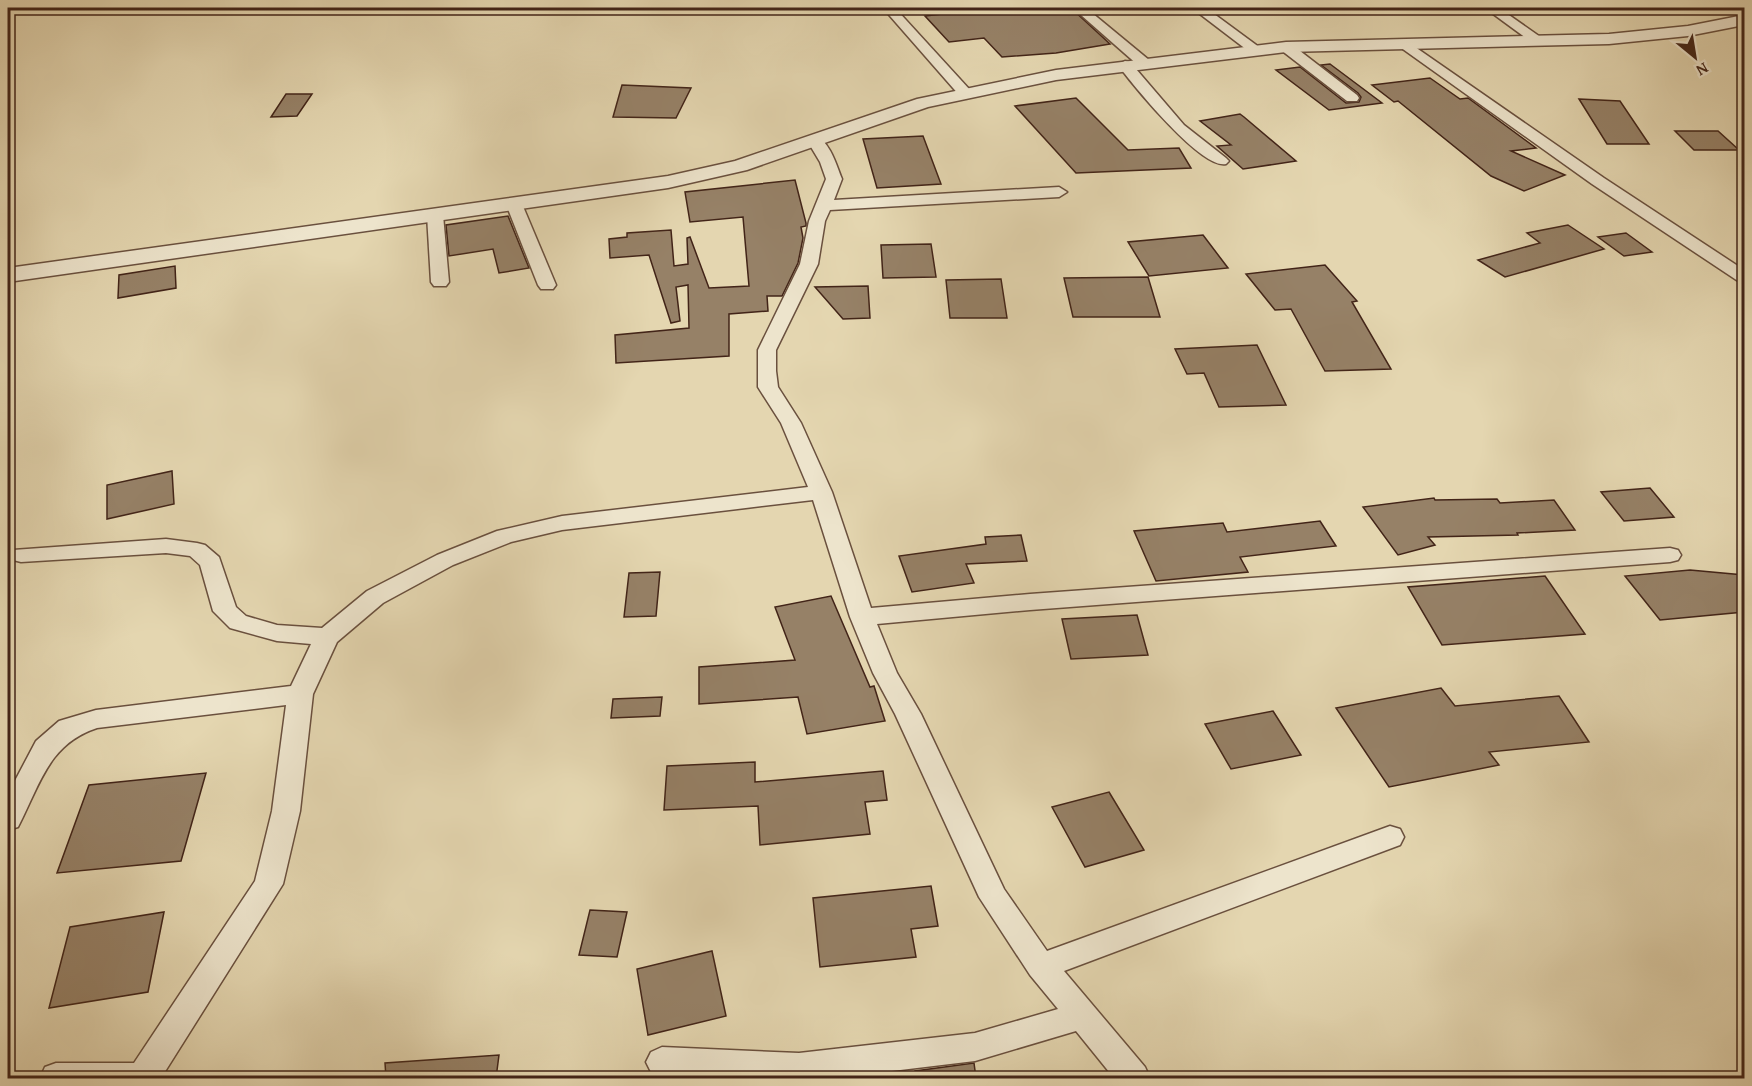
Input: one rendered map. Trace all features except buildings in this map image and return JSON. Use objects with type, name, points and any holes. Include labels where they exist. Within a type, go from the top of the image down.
[{"type":"street","points":[[889,8],[965,93]]},
{"type":"street","points":[[1079,8],[1135,64],[1179,128],[1221,161]]},
{"type":"street","points":[[1198,8],[1256,50]]},
{"type":"street","points":[[1491,8],[1539,41]]},
{"type":"street","points":[[8,275],[668,182],[740,166],[914,107],[965,93],[1056,75],[1286,47],[1539,41],[1655,35],[1744,20]]},
{"type":"street","points":[[1405,44],[1598,180],[1744,277]]},
{"type":"street","points":[[1286,47],[1352,98]]},
{"type":"street","points":[[816,142],[828,162],[834,179],[818,221],[809,264],[767,350],[768,387],[791,423],[821,492],[862,617],[885,673],[908,714],[993,897],[1041,966],[1134,1078]]},
{"type":"street","points":[[824,205],[1059,192]]},
{"type":"street","points":[[514,204],[547,285]]},
{"type":"street","points":[[435,215],[440,282]]},
{"type":"street","points":[[56,1078],[143,1078],[269,884],[286,811],[300,694],[327,637],[375,597],[445,560],[505,536],[562,523],[821,492]]},
{"type":"street","points":[[21,555],[166,546],[196,550],[211,562],[225,611],[238,622],[277,633],[327,637]]},
{"type":"street","points":[[862,617],[1030,602],[1670,555]]},
{"type":"street","points":[[8,819],[45,748],[68,728],[96,719],[300,694]]},
{"type":"street","points":[[1041,966],[1390,837]]},
{"type":"street","points":[[662,1062],[799,1068],[975,1047],[1081,1016]]}]
